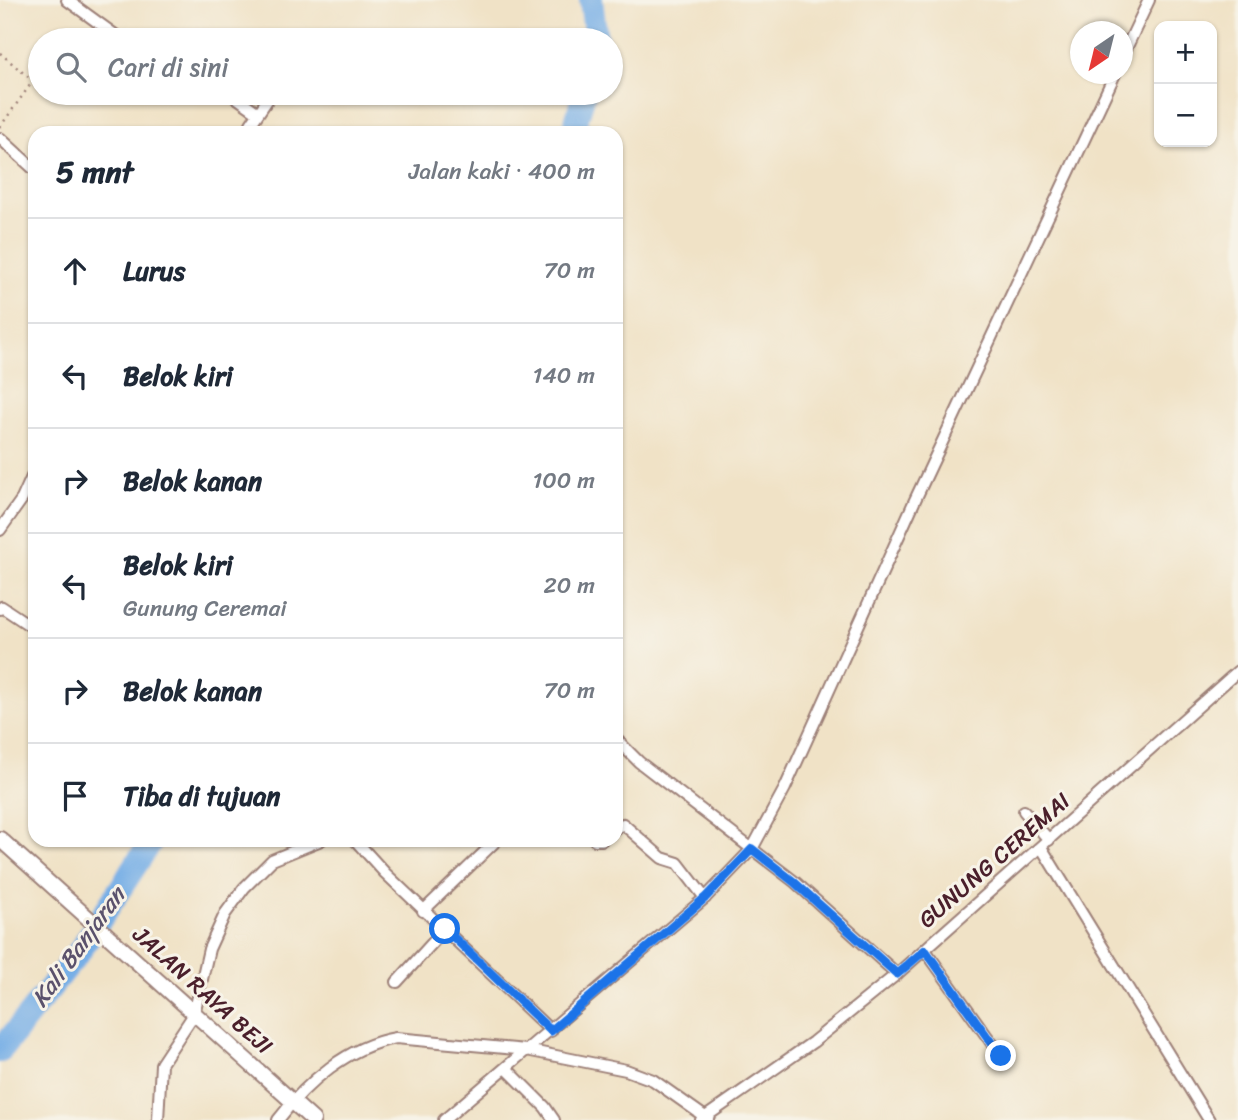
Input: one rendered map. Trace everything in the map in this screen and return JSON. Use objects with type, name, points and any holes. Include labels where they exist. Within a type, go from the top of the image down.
[{"type":"street","points":[[67,0],[106,28]]},
{"type":"street","points":[[1133,34],[1149,0]]},
{"type":"street","points":[[444,1120],[705,898],[752,849],[785,788],[915,500],[1110,84]]},
{"type":"street","points":[[247,105],[257,112]]},
{"type":"street","points":[[252,126],[263,105]]},
{"type":"street","points":[[0,138],[28,164]]},
{"type":"street","points":[[0,530],[28,486]]},
{"type":"street","points":[[1,607],[28,624]]},
{"type":"street","name":"GUNUNG CEREMAI","points":[[705,1119],[813,1042],[897,974],[1238,671]]},
{"type":"street","points":[[623,746],[639,762],[794,882],[897,974]]},
{"type":"street","points":[[1024,811],[1209,1120]]},
{"type":"street","points":[[623,824],[662,858],[678,863],[705,898]]},
{"type":"street","name":"JALAN RAYA BEJI","points":[[0,839],[313,1120]]},
{"type":"street","points":[[158,1120],[162,1059],[194,1014],[209,949],[233,901],[272,860],[301,847]]},
{"type":"street","points":[[362,847],[423,911],[551,1031]]},
{"type":"street","points":[[423,911],[490,847]]},
{"type":"street","points":[[397,982],[445,929]]},
{"type":"street","points":[[925,950],[1001,1056]]},
{"type":"street","points":[[278,1120],[293,1100],[355,1051],[378,1041],[415,1039],[626,1070],[653,1080],[705,1119]]},
{"type":"street","points":[[506,1068],[545,1107],[554,1120]]},
{"type":"path","points":[[0,53],[28,77]]},
{"type":"path","points":[[0,127],[19,105],[17,102],[28,88]]},
{"type":"waterway","name":"Kali Banjaran","points":[[591,0],[594,28]]},
{"type":"waterway","name":"Kali Banjaran","points":[[575,126],[581,105]]},
{"type":"waterway","name":"Kali Banjaran","points":[[0,1051],[79,952],[147,847]]},
{"type":"route","points":[[445,929],[551,1031],[705,898],[752,849],[794,882],[897,974],[925,950],[1001,1056]]}]
